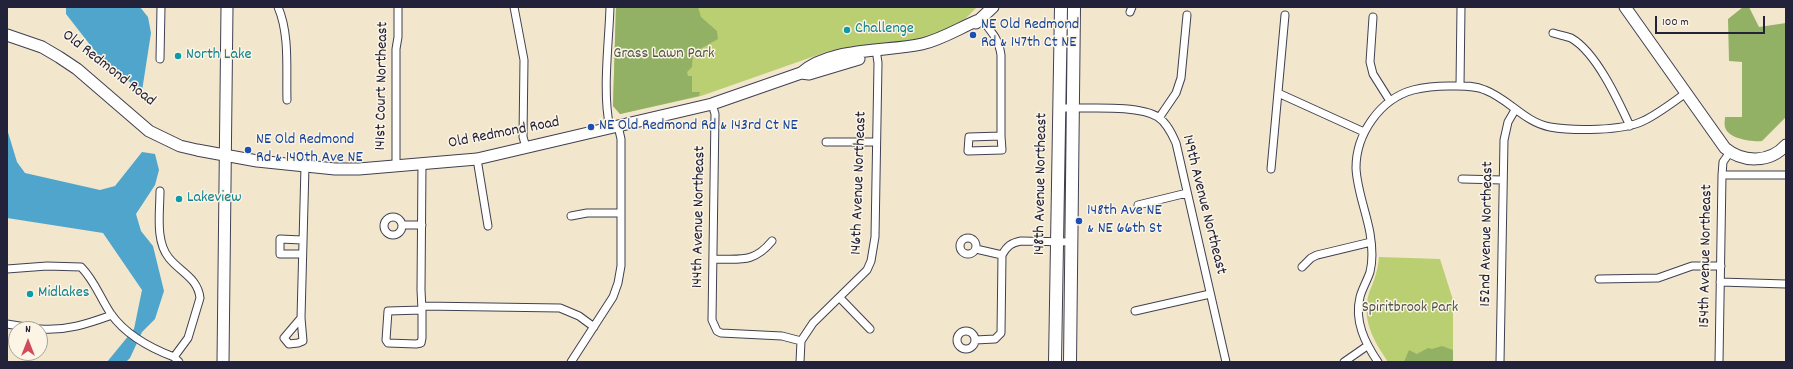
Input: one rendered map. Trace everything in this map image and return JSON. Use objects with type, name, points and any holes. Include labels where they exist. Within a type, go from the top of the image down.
[{"type":"main road","points":[[223,362],[227,7]]},
{"type":"main road","name":"Old Redmond Road","points":[[7,35],[42,47],[59,57],[76,69],[149,131],[180,146],[225,155],[335,169],[396,166],[477,159],[712,104],[801,72],[809,74],[876,53],[925,51],[948,43],[966,33],[993,7]]},
{"type":"main road","name":"148th Avenue Northeast","points":[[1054,362],[1061,7]]},
{"type":"main road","name":"148th Avenue Northeast","points":[[1070,362],[1074,7]]},
{"type":"main road","points":[[1625,7],[1686,92],[1720,143],[1730,152],[1745,159],[1759,159],[1773,155],[1786,145]]},
{"type":"main road","name":"Old Redmond Road","points":[[7,29],[34,36],[49,42],[63,51],[154,126],[161,136]]},
{"type":"street","points":[[160,59],[161,7]]},
{"type":"street","points":[[278,7],[282,17],[285,36],[287,100]]},
{"type":"street","name":"141st Court Northeast","points":[[396,166],[396,50],[398,37],[398,7]]},
{"type":"street","points":[[514,7],[524,60],[523,137],[526,147]]},
{"type":"street","points":[[571,362],[613,297],[621,266],[621,139],[608,118],[607,73],[610,7]]},
{"type":"street","points":[[1460,7],[1460,86]]},
{"type":"street","points":[[1059,108],[1135,109],[1150,113],[1159,118],[1176,94],[1181,78],[1187,15]]},
{"type":"street","points":[[1271,169],[1285,15]]},
{"type":"street","points":[[1373,17],[1370,62],[1373,74],[1390,101]]},
{"type":"street","points":[[981,19],[995,35],[1000,50],[1002,150],[968,151],[969,137],[1001,136]]},
{"type":"street","points":[[1553,33],[1570,38],[1582,46],[1609,84],[1630,126]]},
{"type":"street","name":"146th Avenue Northeast","points":[[801,341],[813,323],[867,270],[871,261],[874,237],[876,53]]},
{"type":"street","points":[[1378,362],[1367,346],[1361,329],[1359,308],[1360,297],[1370,272],[1372,261],[1371,242],[1356,168],[1358,152],[1364,132],[1376,114],[1390,101],[1411,90],[1429,86],[1460,86],[1486,90],[1532,120],[1548,126],[1563,128],[1613,128],[1630,126],[1644,121],[1686,92]]},
{"type":"street","points":[[1278,93],[1364,132]]},
{"type":"street","name":"144th Avenue Northeast","points":[[712,104],[715,114],[712,320],[716,331],[728,334],[782,336],[801,341]]},
{"type":"street","name":"152nd Avenue Northeast","points":[[1500,362],[1505,129],[1515,110]]},
{"type":"street","name":"149th Avenue Northeast","points":[[1159,118],[1170,131],[1176,143],[1226,362]]},
{"type":"street","points":[[826,142],[876,142]]},
{"type":"street","name":"154th Avenue Northeast","points":[[1719,362],[1722,175],[1723,162],[1730,152]]},
{"type":"street","points":[[477,159],[488,226]]},
{"type":"street","points":[[422,164],[422,308],[422,338],[420,342],[416,344],[388,343],[386,340],[388,311],[422,308],[560,308],[579,316],[594,327]]},
{"type":"street","points":[[301,318],[305,166]]},
{"type":"street","points":[[1722,175],[1786,175]]},
{"type":"street","points":[[1462,179],[1503,180]]},
{"type":"street","points":[[7,268],[47,266],[80,267],[93,281],[112,315],[126,331],[140,341],[176,359],[188,338],[200,298],[197,284],[168,258],[161,241],[160,191]]},
{"type":"street","points":[[1138,205],[1187,193]]},
{"type":"street","points":[[571,216],[587,213],[621,213]]},
{"type":"street","points":[[402,226],[422,225]]},
{"type":"street","points":[[302,240],[280,239],[280,254],[302,254]]},
{"type":"street","points":[[714,258],[747,259],[763,252],[772,241]]},
{"type":"street","points":[[975,340],[995,339],[999,336],[1002,327],[1002,255],[1007,247],[1017,242],[1071,242]]},
{"type":"street","points":[[1302,267],[1311,258],[1317,255],[1371,242]]},
{"type":"street","points":[[976,249],[1002,255]]},
{"type":"street","points":[[1599,279],[1658,278],[1692,266],[1721,266]]},
{"type":"street","points":[[1720,282],[1786,284]]},
{"type":"street","points":[[1135,311],[1210,294]]},
{"type":"street","points":[[840,298],[870,329]]},
{"type":"street","points":[[48,329],[68,329],[83,326],[112,315]]},
{"type":"street","points":[[800,362],[801,341]]},
{"type":"street","points":[[1344,362],[1367,346]]},
{"type":"green space","name":"Grass Lawn Park","points":[[616,7],[977,7],[965,19],[938,36],[904,42],[874,44],[829,51],[701,96],[620,114],[613,106]]},
{"type":"green space","points":[[616,7],[698,7],[701,17],[717,31],[718,39],[693,53],[692,67],[687,72],[688,76],[692,76],[692,92],[700,92],[699,96],[620,114],[613,106]]},
{"type":"green space","points":[[1743,7],[1749,7],[1759,27],[1786,23],[1786,117],[1762,141],[1752,141],[1735,137],[1727,131],[1725,126],[1725,117],[1742,117],[1742,62],[1729,61],[1728,19]]},
{"type":"green space","name":"Spiritbrook Park","points":[[1379,257],[1440,259],[1453,300],[1453,362],[1388,362],[1370,330],[1367,312],[1369,293],[1376,275]]},
{"type":"green space","points":[[1442,346],[1453,350],[1453,362],[1404,362],[1409,350],[1417,354],[1428,348],[1432,349]]},
{"type":"water","points":[[66,7],[140,7],[148,17],[151,33],[142,91],[105,64],[66,14]]},
{"type":"water","points":[[7,129],[17,162],[25,173],[100,190],[115,186],[142,152],[155,154],[159,170],[155,185],[136,214],[141,231],[153,246],[164,291],[155,319],[142,332],[130,358],[126,362],[107,362],[134,329],[142,290],[103,233],[7,218]]},
{"type":"place","name":"Challenge","points":[[847,30]]},
{"type":"place","name":"NE Old Redmond Rd & 147th Ct NE","points":[[973,35]]},
{"type":"place","name":"North Lake","points":[[178,56]]},
{"type":"place","name":"NE Old Redmond Rd & 143rd Ct NE","points":[[591,127]]},
{"type":"place","name":"NE Old Redmond Rd & 140th Ave NE","points":[[248,150]]},
{"type":"place","name":"Lakeview","points":[[179,199]]},
{"type":"place","name":"148th Ave NE & NE 66th St","points":[[1079,221]]},
{"type":"place","name":"Midlakes","points":[[30,294]]}]
